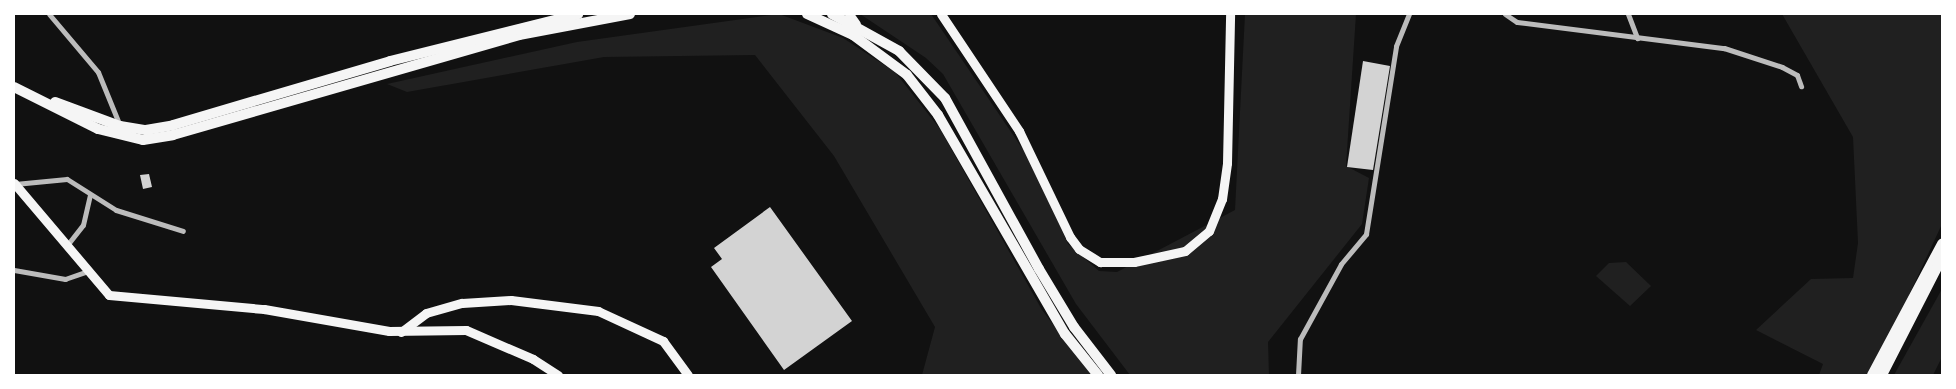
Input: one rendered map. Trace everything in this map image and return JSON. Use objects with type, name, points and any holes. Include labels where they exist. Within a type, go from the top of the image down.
[{"type":"highway","points":[[14,80],[98,121],[146,130],[173,125],[390,61],[578,14]]},
{"type":"highway","points":[[14,88],[98,129],[143,140],[173,135],[519,34],[630,14]]},
{"type":"highway","points":[[807,14],[853,35],[907,75],[938,115],[1066,334],[1098,375]]},
{"type":"highway","points":[[832,14],[856,24],[899,51],[945,98],[1044,277],[1074,327],[1112,375]]},
{"type":"highway","points":[[1872,375],[1942,244]]},
{"type":"highway","points":[[1882,375],[1942,258]]},
{"type":"main road","points":[[849,14],[856,24]]},
{"type":"main road","points":[[941,14],[1019,131],[1070,237],[1090,258],[1108,262],[1185,251],[1210,231],[1222,199],[1226,163],[1230,14]]},
{"type":"main road","points":[[14,184],[68,244],[109,295],[264,309],[401,332],[466,330],[533,359],[558,375]]},
{"type":"main road","points":[[401,332],[426,313],[462,303],[511,300],[598,311],[663,341],[688,375]]},
{"type":"street","points":[[49,14],[98,72],[120,126]]},
{"type":"street","points":[[1298,375],[1300,339],[1341,264],[1366,234],[1396,46],[1409,14]]},
{"type":"street","points":[[1505,14],[1517,22],[1724,48],[1782,67],[1797,75],[1801,86]]},
{"type":"street","points":[[1629,14],[1637,38]]},
{"type":"street","points":[[14,184],[57,177],[116,210],[183,231]]},
{"type":"street","points":[[68,244],[83,225],[90,195]]},
{"type":"street","points":[[14,270],[65,279],[88,271]]},
{"type":"shaded area","points":[[779,14],[843,38],[895,72],[940,129],[1042,310],[1092,375],[922,375],[935,327],[834,156],[755,55],[604,57],[407,92],[387,84],[577,42]]},
{"type":"shaded area","points":[[860,14],[931,14],[1030,160],[1068,244],[1099,271],[1117,272],[1235,210],[1245,14],[1356,14],[1346,166],[1369,178],[1362,224],[1268,342],[1269,375],[1130,375],[1076,304],[943,74],[926,58]]},
{"type":"shaded area","points":[[1782,14],[1942,14],[1942,224],[1872,375],[1819,375],[1823,364],[1756,330],[1811,279],[1853,278],[1858,243],[1853,137]]},
{"type":"shaded area","points":[[1626,262],[1651,286],[1630,306],[1596,276],[1609,263]]},
{"type":"shaded area","points":[[1942,289],[1942,357],[1933,375],[1894,375]]},
{"type":"building","points":[[1363,61],[1390,66],[1373,170],[1347,167]]},
{"type":"building","points":[[149,174],[152,187],[143,189],[140,175]]},
{"type":"building","points":[[770,207],[852,321],[784,370],[711,267],[722,259],[714,248]]}]
